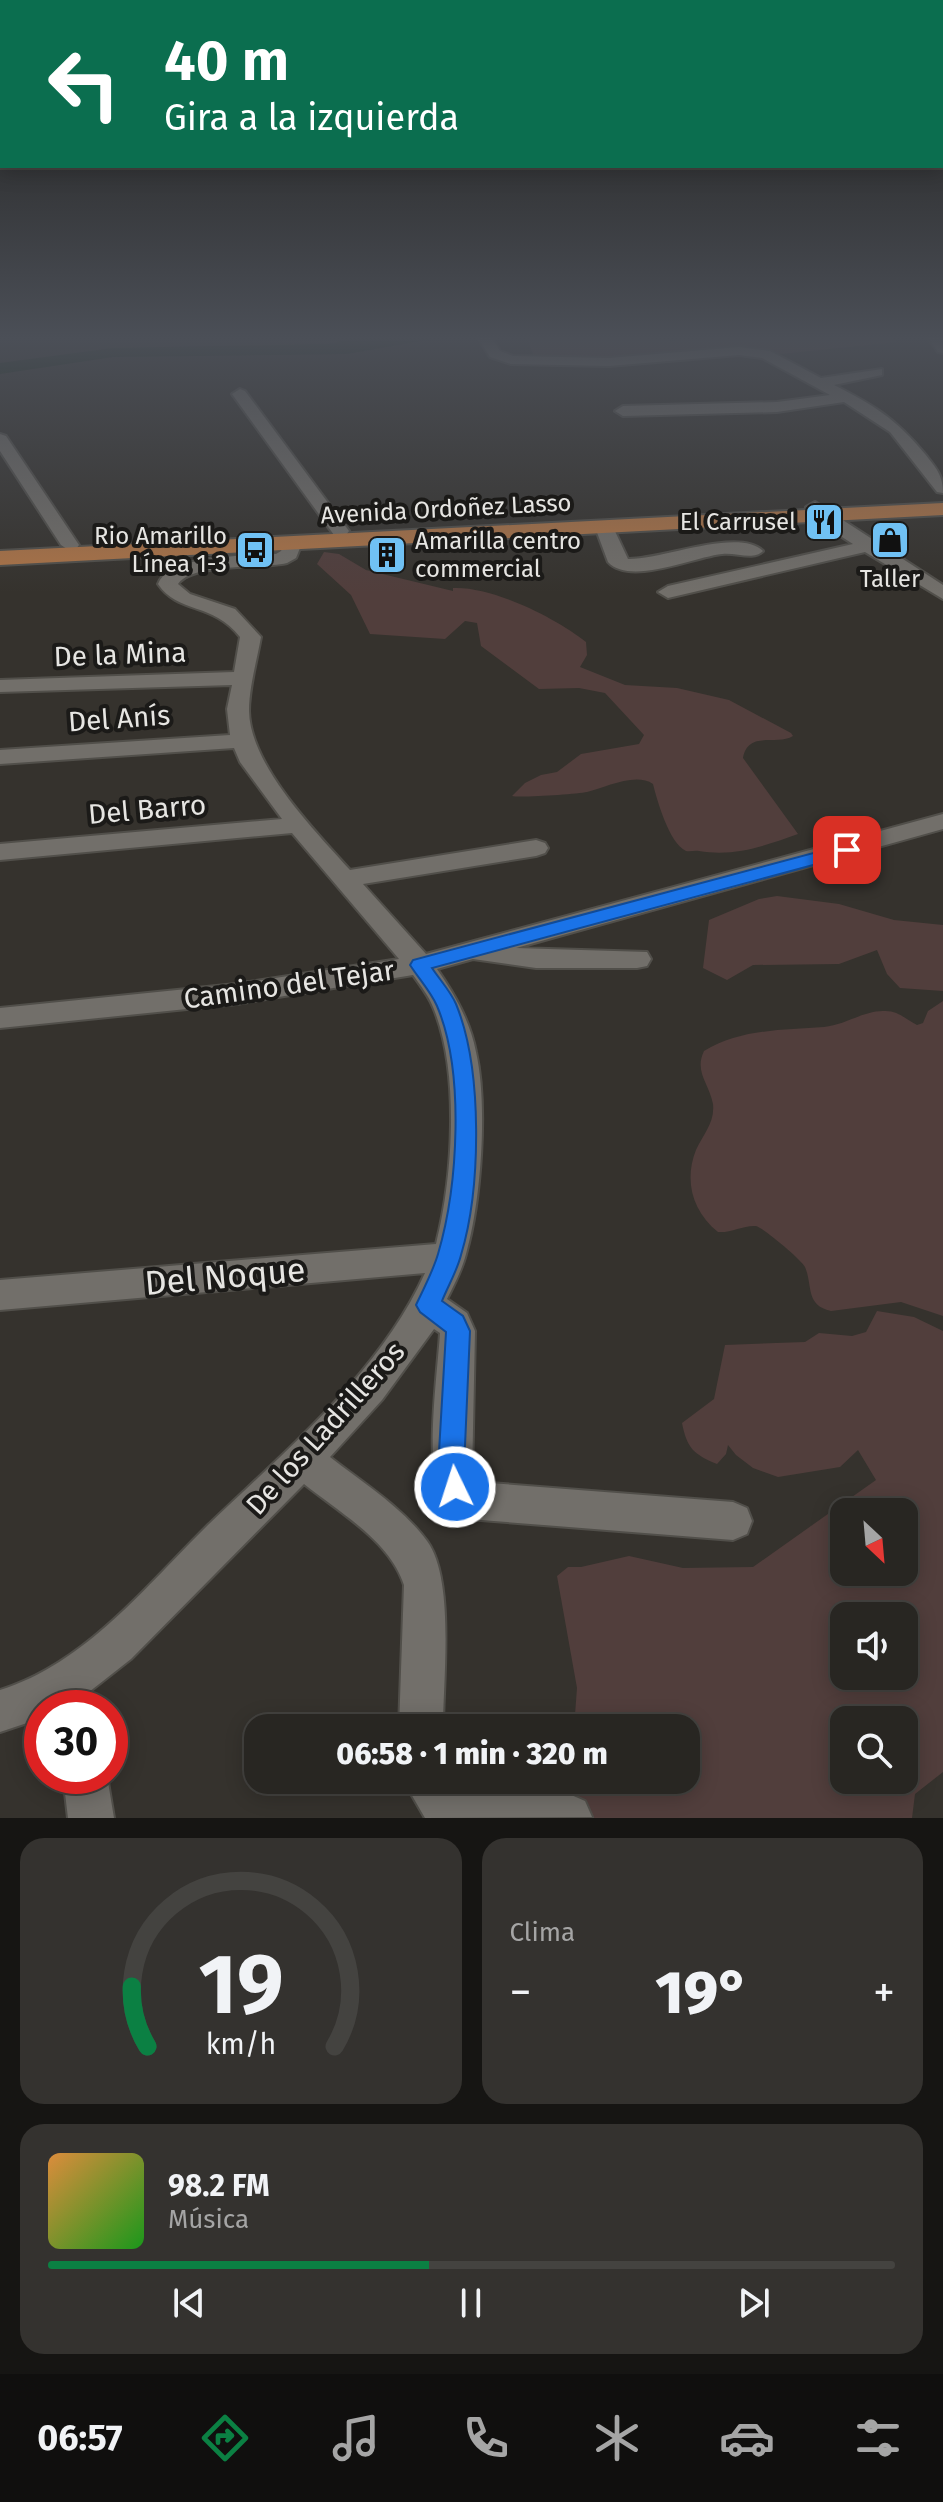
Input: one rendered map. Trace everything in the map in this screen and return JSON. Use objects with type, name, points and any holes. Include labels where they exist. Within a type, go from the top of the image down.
[{"type":"main road","name":"Avenida Ordoñez Lasso","points":[[0,558],[604,527],[943,502]]},
{"type":"main road","name":"Avenida Ordoñez Lasso","points":[[0,547],[943,509]]},
{"type":"street","points":[[261,423],[340,531]]},
{"type":"street","points":[[888,423],[943,488]]},
{"type":"street","points":[[0,439],[70,545]]},
{"type":"street","points":[[819,512],[943,593]]},
{"type":"street","points":[[604,527],[617,562],[621,565],[644,564],[723,548],[754,551]]},
{"type":"street","name":"De los Ladrilleros","points":[[23,1708],[74,1677],[116,1644],[303,1459],[369,1388],[422,1318],[449,1257],[459,1216],[466,1114],[462,1053],[446,1003],[420,965],[299,825],[251,762],[242,741],[238,709],[251,637],[240,622],[220,608],[172,592],[168,584],[170,578],[201,566],[280,559],[289,554],[293,543]]},
{"type":"street","points":[[668,592],[871,545]]},
{"type":"street","points":[[922,578],[943,576]]},
{"type":"street","name":"De la Mina","points":[[0,686],[242,678]]},
{"type":"street","name":"Del Anís","points":[[0,757],[242,741]]},
{"type":"street","name":"Camino del Tejar","points":[[0,1018],[236,994],[420,965],[943,821]]},
{"type":"street","name":"Del Barro","points":[[0,852],[299,825]]},
{"type":"street","points":[[344,879],[536,848]]},
{"type":"street","points":[[472,951],[536,959],[637,959]]},
{"type":"street","name":"Del Noque","points":[[0,1295],[449,1257]]},
{"type":"street","points":[[428,1305],[455,1324],[458,1331],[451,1469],[455,1487],[468,1500],[733,1521]]},
{"type":"street","points":[[303,1459],[393,1531],[415,1557],[424,1585],[421,1714]]},
{"type":"street","points":[[88,1794],[91,1818]]},
{"type":"street","points":[[435,1794],[441,1803],[463,1817],[569,1817]]},
{"type":"shaded area","points":[[324,552],[339,554],[366,570],[453,591],[453,588],[486,592],[523,605],[586,642],[587,655],[580,667],[625,685],[677,688],[729,700],[791,733],[793,736],[786,739],[751,744],[743,758],[798,834],[725,853],[686,851],[669,831],[653,784],[646,781],[620,782],[581,793],[512,796],[525,783],[557,772],[581,754],[639,744],[644,735],[605,693],[579,688],[539,689],[481,646],[477,623],[465,621],[445,639],[370,634],[351,595],[317,564]]},
{"type":"shaded area","points":[[777,896],[839,904],[894,920],[943,925],[943,991],[900,988],[887,974],[877,950],[839,964],[753,965],[727,980],[703,968],[709,920],[759,899]]},
{"type":"shaded area","points":[[943,1001],[943,1316],[901,1302],[831,1311],[823,1308],[813,1299],[805,1267],[782,1244],[756,1226],[718,1232],[696,1205],[691,1184],[692,1161],[713,1111],[701,1071],[701,1058],[704,1051],[732,1038],[778,1030],[832,1026],[876,1012],[893,1012],[917,1025],[923,1023],[928,1011]]},
{"type":"shaded area","points":[[877,1311],[914,1317],[943,1331],[943,1772],[918,1792],[918,1706],[830,1706],[830,1794],[915,1794],[912,1818],[566,1818],[568,1794],[700,1794],[700,1714],[575,1714],[577,1688],[557,1576],[568,1567],[629,1556],[683,1568],[753,1567],[830,1513],[830,1586],[918,1586],[918,1498],[851,1498],[876,1480],[858,1450],[840,1467],[778,1477],[753,1468],[728,1445],[726,1454],[717,1464],[692,1449],[686,1439],[682,1423],[714,1399],[725,1345],[805,1342],[819,1333],[852,1336],[866,1332]]},
{"type":"place","name":"El Carrusel","points":[[824,522]]},
{"type":"place","name":"Taller","points":[[890,540]]},
{"type":"place","name":"Rio Amarillo Línea 1-3","points":[[255,550]]},
{"type":"place","name":"Amarilla centro commercial","points":[[387,555]]},
{"type":"route","points":[[455,1487],[451,1469],[458,1331],[455,1324],[428,1305],[449,1257],[459,1216],[466,1114],[462,1053],[446,1003],[420,965],[847,850]]}]
